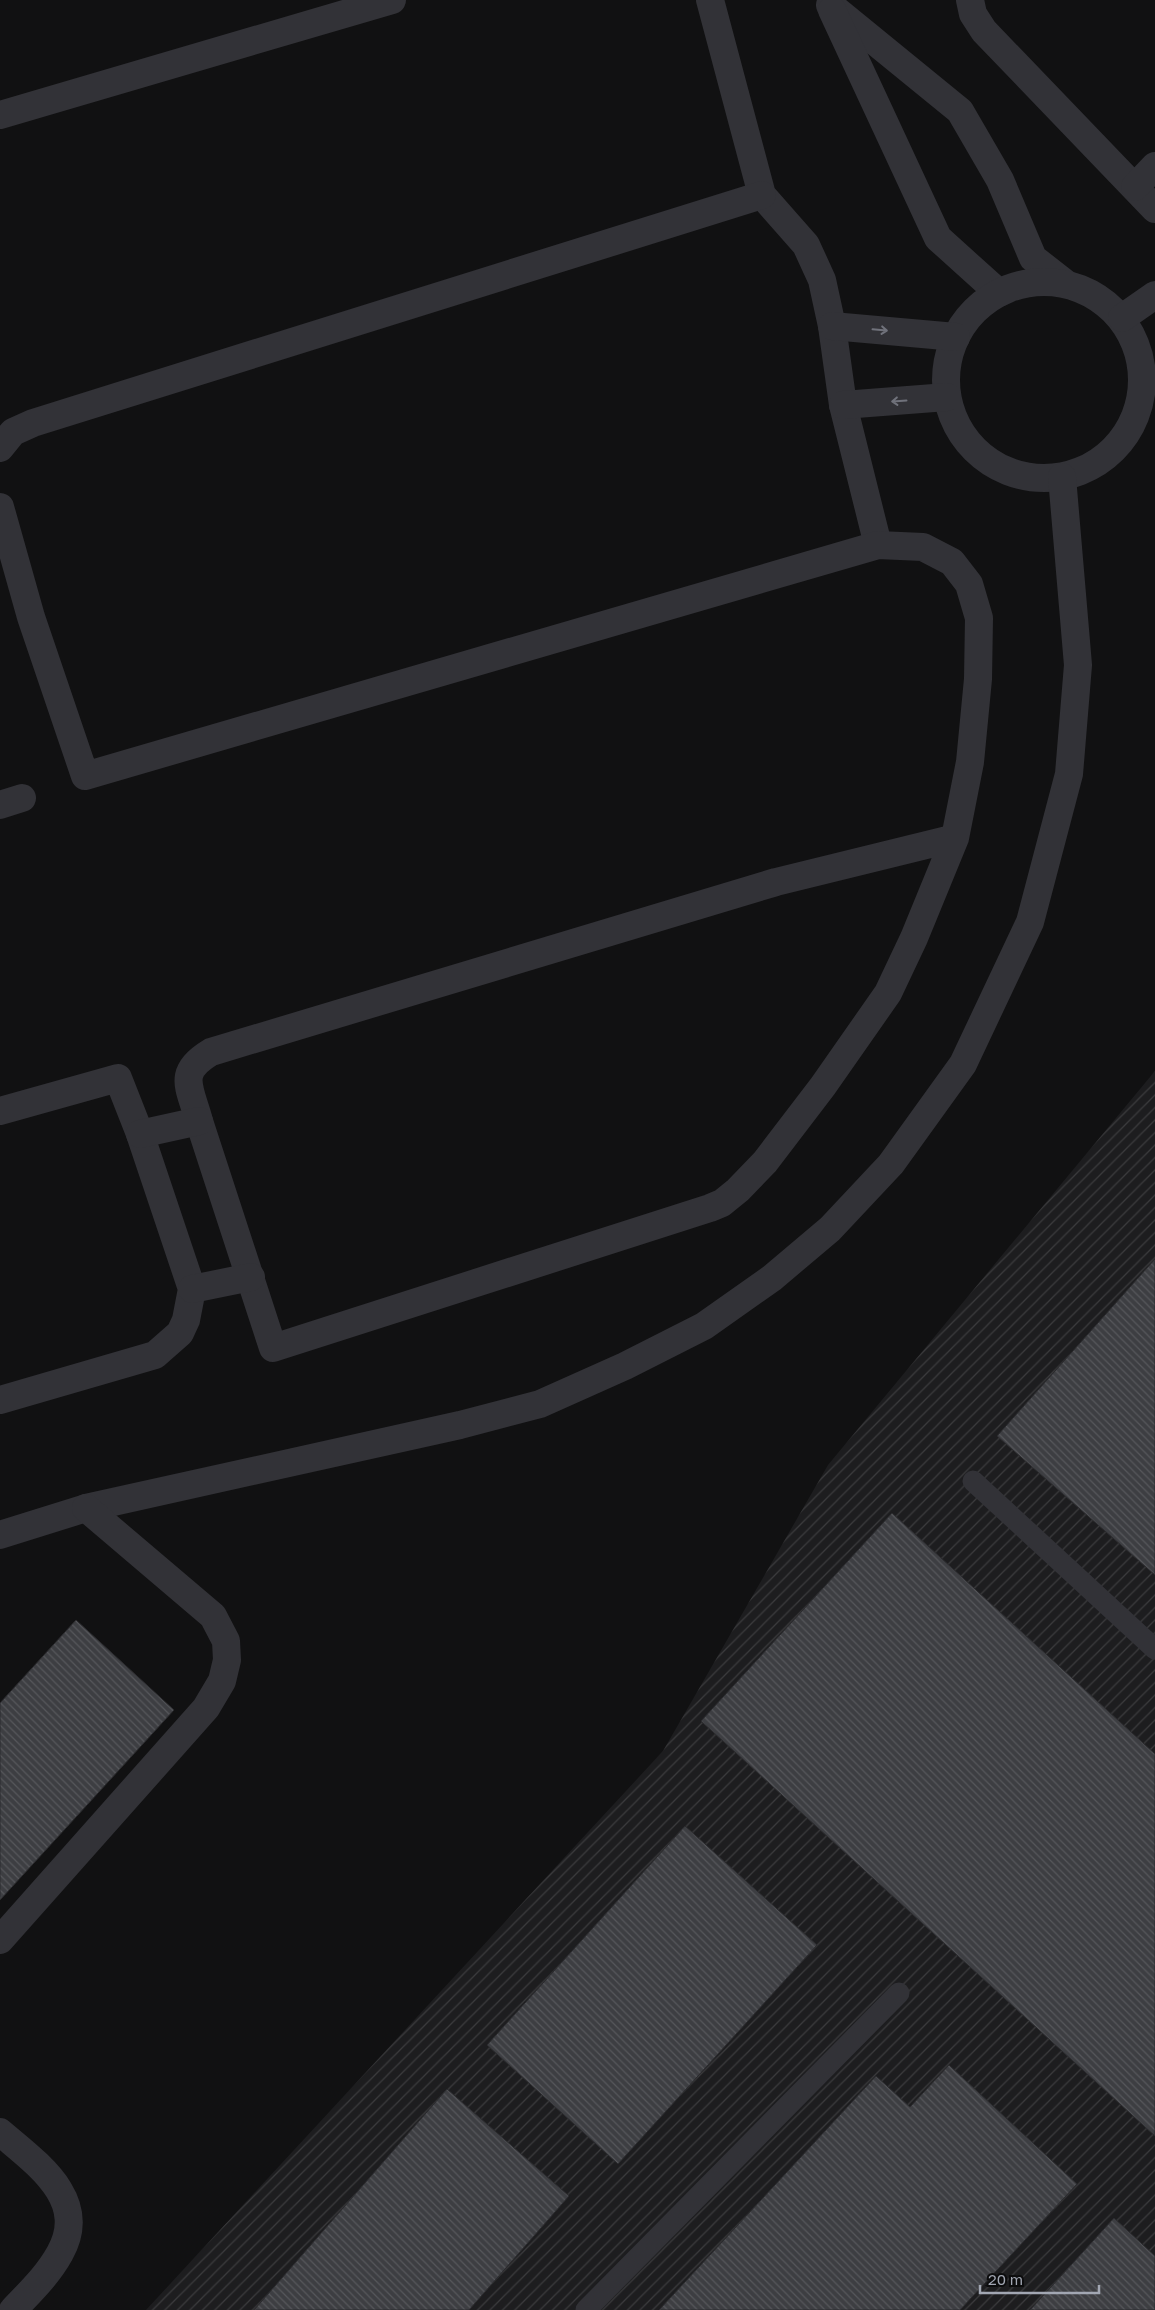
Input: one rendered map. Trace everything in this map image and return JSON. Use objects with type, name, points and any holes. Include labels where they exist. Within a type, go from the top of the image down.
[{"type":"street","points":[[0,114],[392,0]]},
{"type":"street","points":[[710,0],[762,195],[806,245],[822,280],[832,326],[843,405],[878,545]]},
{"type":"street","points":[[970,0],[972,14],[984,31],[1155,209]]},
{"type":"street","points":[[828,2],[960,111],[1000,180],[1033,258],[1065,283],[1096,295],[1122,318],[1146,346],[1142,389],[1137,413],[1120,443],[1094,465],[1062,477],[1031,477],[1001,469],[976,451],[957,426],[947,397],[947,366],[956,336],[974,312],[999,293],[1031,282],[1065,283]]},
{"type":"street","points":[[828,2],[938,238],[999,293]]},
{"type":"street","points":[[1135,187],[1155,166]]},
{"type":"street","points":[[0,448],[13,432],[33,423],[762,195]]},
{"type":"street","points":[[1122,318],[1155,295]]},
{"type":"street","points":[[832,326],[956,336]]},
{"type":"street","points":[[843,405],[947,397]]},
{"type":"street","points":[[0,1535],[86,1508],[460,1425],[540,1404],[625,1366],[704,1326],[772,1278],[830,1229],[891,1164],[963,1064],[1030,922],[1069,774],[1078,665],[1062,477]]},
{"type":"street","points":[[0,506],[31,617],[86,776],[878,545],[923,547],[952,562],[969,584],[978,618],[978,679],[970,762],[955,838],[914,938],[888,993],[823,1086],[765,1162],[722,1203],[273,1348],[199,1121],[188,1075],[193,1064],[211,1052],[776,882],[955,838]]},
{"type":"street","points":[[0,1111],[118,1078],[140,1134],[192,1289],[186,1320],[180,1333],[155,1355],[0,1400]]},
{"type":"street","points":[[140,1134],[199,1121]]},
{"type":"street","points":[[192,1289],[251,1277]]},
{"type":"street","points":[[0,1940],[206,1708],[222,1681],[227,1660],[226,1641],[213,1616],[86,1508]]},
{"type":"street","points":[[0,2132],[40,2166],[59,2188],[67,2206],[68,2232],[60,2253],[44,2276],[13,2310]]},
{"type":"lane","points":[[973,1481],[1155,1649]]},
{"type":"lane","points":[[586,2310],[899,1993]]},
{"type":"shaded area","points":[[1155,1071],[1155,2310],[146,2310],[663,1751],[828,1465]]},
{"type":"building","points":[[1155,1259],[1155,1575],[997,1436]]},
{"type":"building","points":[[892,1513],[1155,1754],[1155,2136],[701,1721]]},
{"type":"building","points":[[76,1620],[174,1710],[0,1900],[0,1703]]},
{"type":"building","points":[[685,1826],[817,1945],[618,2164],[487,2045]]},
{"type":"building","points":[[949,2065],[1077,2184],[960,2310],[659,2310],[876,2076],[910,2107]]},
{"type":"building","points":[[447,2089],[569,2196],[469,2310],[254,2310]]},
{"type":"building","points":[[1114,2218],[1155,2256],[1155,2310],[1030,2310]]}]
